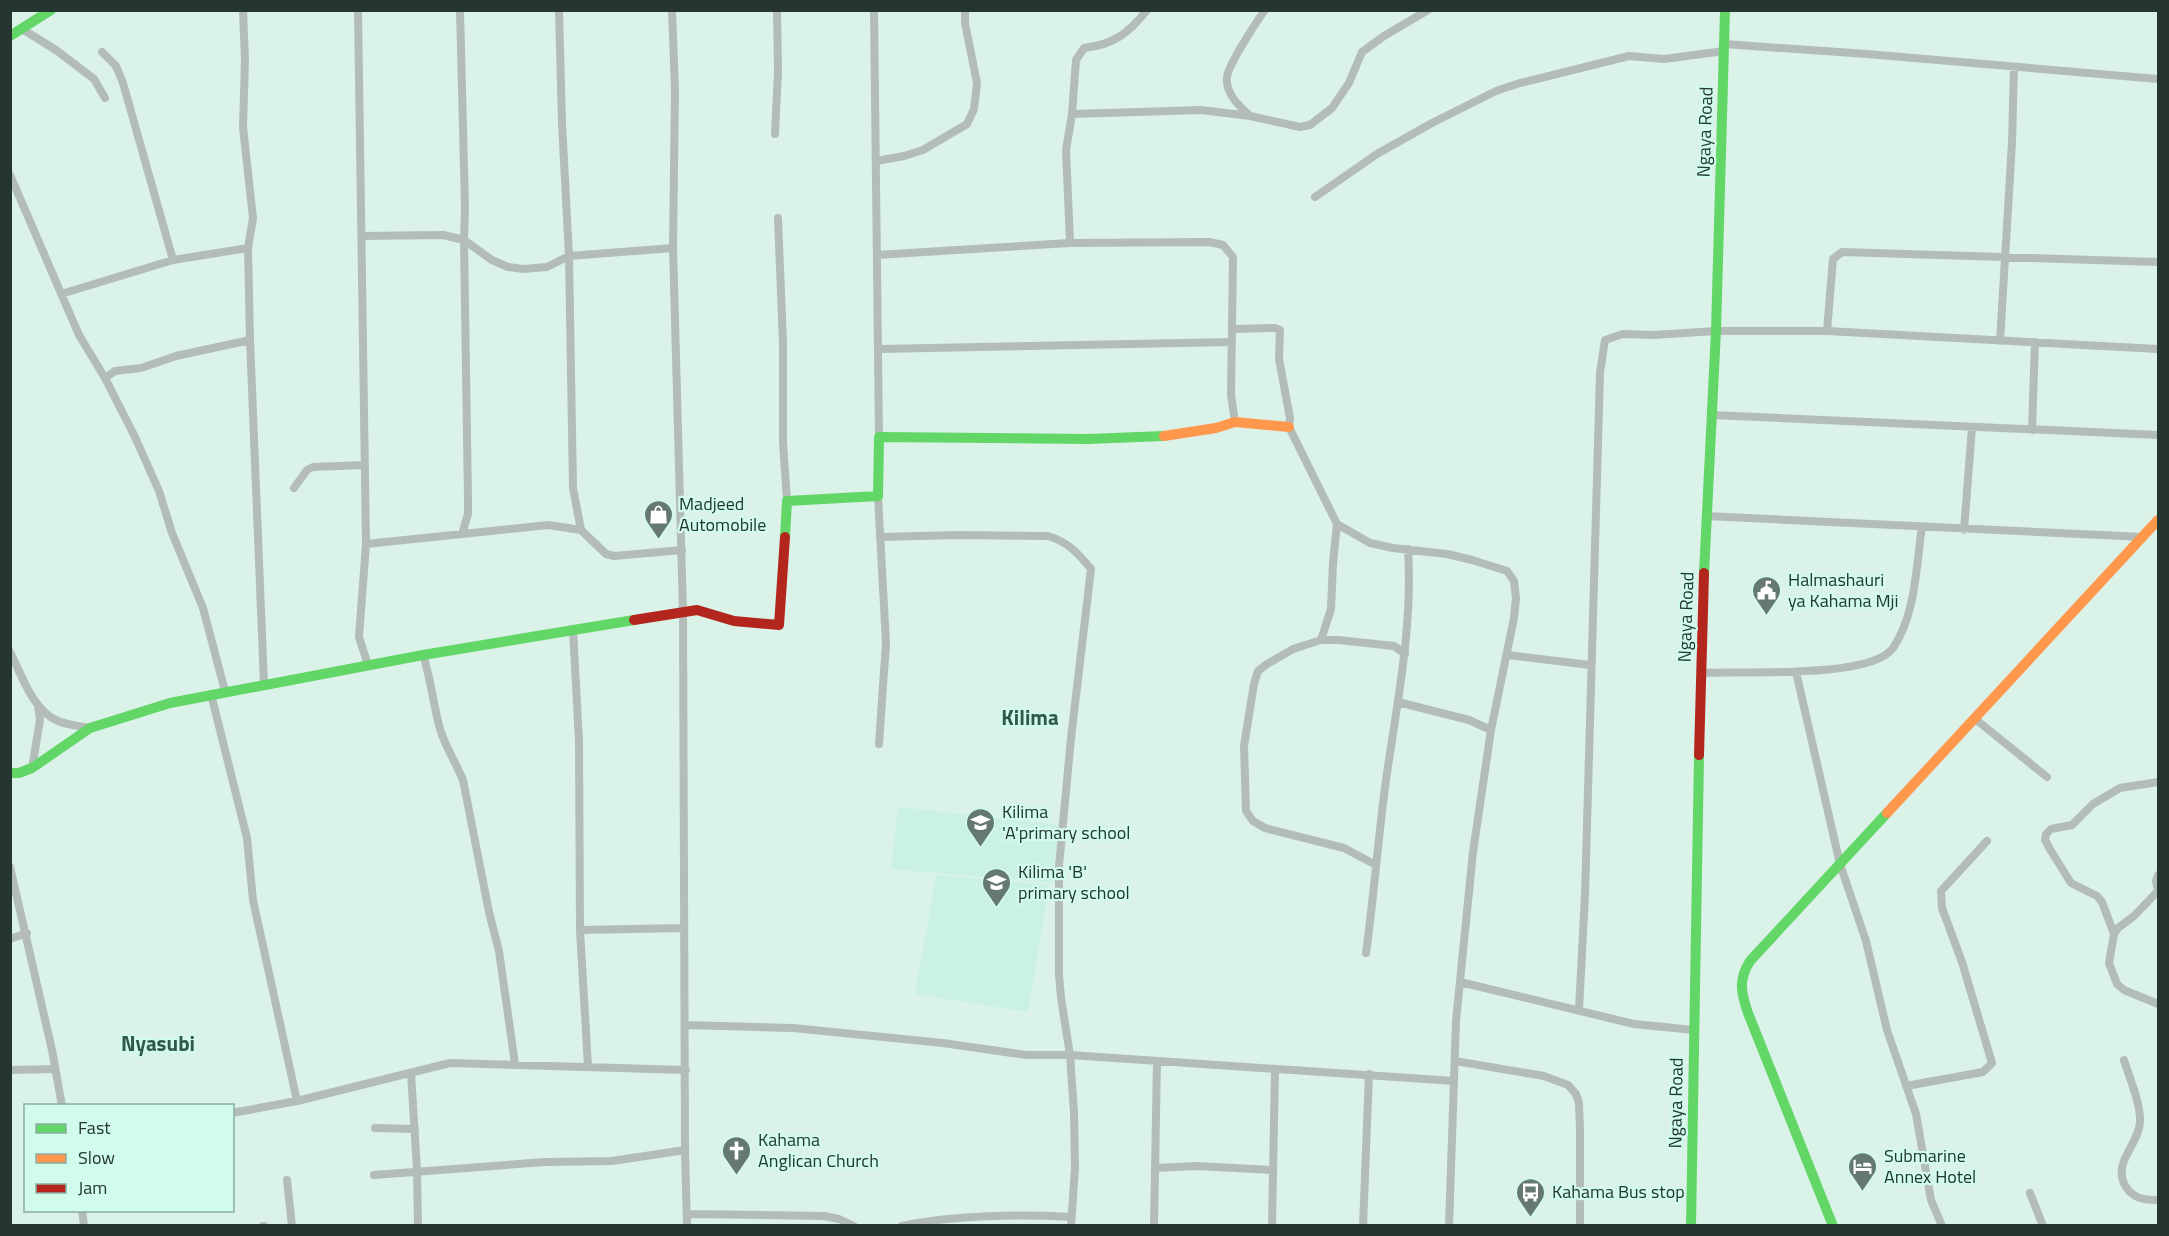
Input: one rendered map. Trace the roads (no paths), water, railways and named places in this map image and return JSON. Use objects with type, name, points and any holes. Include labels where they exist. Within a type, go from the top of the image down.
[{"type":"main road","points":[[10,36],[51,10]]},
{"type":"main road","name":"Ngaya Road","points":[[1691,1226],[1701,673],[1716,331],[1725,10]]},
{"type":"main road","points":[[10,773],[32,768],[90,728],[170,703],[211,694],[573,629],[697,610],[734,621],[779,625],[787,501],[878,496],[879,437],[1088,439],[1159,437],[1216,428],[1235,422],[1289,427]]},
{"type":"main road","points":[[1833,1226],[1748,1013],[1741,991],[1742,974],[1750,961],[2158,520]]},
{"type":"street","points":[[243,10],[245,60],[243,127],[253,218],[248,248],[250,340],[264,684]]},
{"type":"street","points":[[358,10],[366,544],[359,637],[368,665]]},
{"type":"street","points":[[460,10],[468,500],[468,514],[462,534]]},
{"type":"street","points":[[559,10],[569,256],[573,488],[581,530]]},
{"type":"street","points":[[672,10],[675,90],[673,248],[683,612],[687,1226]]},
{"type":"street","points":[[775,134],[778,71],[777,10]]},
{"type":"street","points":[[874,10],[879,437]]},
{"type":"street","points":[[876,161],[923,150],[967,124],[974,109],[977,83],[965,23],[965,10]]},
{"type":"street","points":[[1070,243],[1066,150],[1072,114],[1076,60],[1084,48],[1097,47],[1120,38],[1148,10]]},
{"type":"street","points":[[1250,116],[1229,92],[1227,76],[1253,26],[1265,10]]},
{"type":"street","points":[[1072,114],[1201,110],[1250,116],[1300,127],[1310,125],[1332,108],[1349,83],[1362,52],[1428,10]]},
{"type":"street","points":[[22,28],[94,79],[105,98]]},
{"type":"street","points":[[1315,197],[1377,154],[1432,123],[1496,92],[1520,83],[1629,56],[1664,58],[1724,48],[1867,54],[2158,79]]},
{"type":"street","points":[[102,52],[117,66],[123,83],[172,260]]},
{"type":"street","points":[[2000,341],[2012,143],[2014,67]]},
{"type":"street","points":[[10,175],[79,336],[105,378],[159,491],[176,543],[203,608],[225,692]]},
{"type":"street","points":[[778,218],[783,344],[783,442],[787,501]]},
{"type":"street","points":[[362,236],[404,237],[428,234],[464,240],[487,258],[516,268],[547,267],[569,256],[673,248]]},
{"type":"street","points":[[877,255],[1070,243],[1209,242],[1223,245],[1233,257],[1231,395],[1235,422]]},
{"type":"street","points":[[62,294],[172,260],[248,248]]},
{"type":"street","points":[[1827,331],[1833,259],[1842,252],[2158,262]]},
{"type":"street","points":[[1233,329],[1275,327],[1280,330],[1279,359],[1290,418],[1289,427],[1337,524],[1331,609],[1321,640]]},
{"type":"street","points":[[1579,1010],[1585,895],[1600,373],[1605,340],[1623,334],[1827,331],[2158,349]]},
{"type":"street","points":[[105,378],[115,371],[141,368],[176,356],[250,340]]},
{"type":"street","points":[[879,349],[1232,342]]},
{"type":"street","points":[[2032,430],[2035,342]]},
{"type":"street","points":[[1712,415],[2158,435]]},
{"type":"street","points":[[1964,530],[1972,428]]},
{"type":"street","points":[[294,488],[307,470],[313,467],[364,465]]},
{"type":"street","points":[[878,496],[886,643],[879,744]]},
{"type":"street","points":[[1707,516],[2143,537]]},
{"type":"street","points":[[1337,524],[1370,543],[1447,554],[1507,571],[1514,581],[1516,598],[1508,655],[1491,730],[1473,852],[1456,1021],[1449,1226]]},
{"type":"street","points":[[366,544],[548,525],[581,530],[606,554],[614,556],[682,550]]},
{"type":"street","points":[[1701,673],[1796,672],[1833,669],[1877,660],[1892,650],[1908,618],[1922,527]]},
{"type":"street","points":[[880,537],[958,534],[1048,536],[1062,540],[1091,569],[1059,866],[1060,998],[1070,1055],[1074,1124],[1075,1168],[1071,1221],[1011,1215],[902,1226]]},
{"type":"street","points":[[1366,953],[1405,654],[1410,595],[1408,549]]},
{"type":"street","points":[[573,629],[579,741],[580,930],[588,1066]]},
{"type":"street","points":[[1376,865],[1344,848],[1265,828],[1253,821],[1246,811],[1244,746],[1252,693],[1258,672],[1293,649],[1321,640],[1378,643],[1394,646],[1405,654]]},
{"type":"street","points":[[10,652],[38,705],[40,720],[32,768]]},
{"type":"street","points":[[423,655],[431,679],[439,727],[447,752],[458,767],[463,780],[499,951],[515,1065]]},
{"type":"street","points":[[1508,655],[1590,664]]},
{"type":"street","points":[[1796,672],[1840,864],[1866,941],[1887,1030],[1916,1114],[1931,1200],[1942,1226]]},
{"type":"street","points":[[211,694],[248,838],[253,900],[297,1101]]},
{"type":"street","points":[[1398,702],[1469,720],[1491,730]]},
{"type":"street","points":[[38,705],[59,722],[90,728]]},
{"type":"street","points":[[1974,718],[2047,777]]},
{"type":"street","points":[[2114,934],[2102,902],[2097,896],[2071,883],[2045,840],[2046,834],[2051,829],[2072,825],[2093,804],[2120,788],[2158,783]]},
{"type":"street","points":[[1906,1086],[1983,1072],[1992,1063],[1941,899],[1941,891],[1987,841]]},
{"type":"street","points":[[10,867],[27,933],[62,1104]]},
{"type":"street","points":[[2158,875],[2156,881],[2158,891],[2114,934],[2109,963],[2117,984],[2124,990],[2158,1004]]},
{"type":"street","points":[[580,930],[684,928]]},
{"type":"street","points":[[10,939],[27,933]]},
{"type":"street","points":[[1460,982],[1634,1024],[1694,1030]]},
{"type":"street","points":[[685,1025],[793,1029],[943,1043],[1026,1055],[1070,1055],[1454,1081]]},
{"type":"street","points":[[2124,1060],[2140,1123],[2122,1165],[2123,1181],[2132,1194],[2140,1199],[2158,1200]]},
{"type":"street","points":[[1154,1226],[1156,1061]]},
{"type":"street","points":[[1455,1061],[1544,1076],[1568,1085],[1576,1094],[1579,1103],[1580,1130],[1580,1226]]},
{"type":"street","points":[[234,1113],[297,1101],[450,1063],[686,1070]]},
{"type":"street","points":[[10,1070],[54,1069]]},
{"type":"street","points":[[1272,1226],[1275,1070]]},
{"type":"street","points":[[411,1073],[418,1226]]},
{"type":"street","points":[[1362,1226],[1369,1074]]},
{"type":"street","points":[[375,1128],[415,1129]]},
{"type":"street","points":[[374,1175],[545,1162],[612,1161],[685,1150]]},
{"type":"street","points":[[1155,1168],[1196,1166],[1273,1170]]},
{"type":"street","points":[[287,1180],[292,1226]]},
{"type":"street","points":[[2030,1193],[2043,1226]]},
{"type":"street","points":[[687,1214],[824,1216],[839,1219],[854,1226]]},
{"type":"street","points":[[747,1216],[747,1226]]},
{"type":"place","name":"Madjeed Automobile","points":[[658,540]]},
{"type":"place","name":"Halmashauri ya Kahama Mji","points":[[1767,616]]},
{"type":"place","name":"Kilima 'A'primary school","points":[[981,848]]},
{"type":"place","name":"Kilima 'B' primary school","points":[[997,908]]},
{"type":"place","name":"Kahama Anglican Church","points":[[737,1176]]},
{"type":"place","name":"Submarine Annex Hotel","points":[[1863,1192]]},
{"type":"place","name":"Kahama Bus stop","points":[[1531,1218]]},
{"type":"district","name":"Kilima","points":[[1030,718]]},
{"type":"district","name":"Nyasubi","points":[[158,1044]]}]
